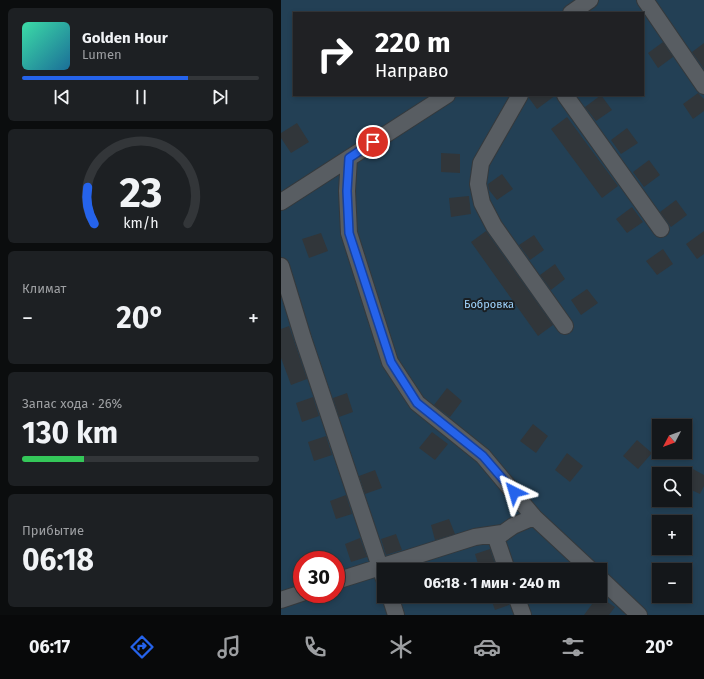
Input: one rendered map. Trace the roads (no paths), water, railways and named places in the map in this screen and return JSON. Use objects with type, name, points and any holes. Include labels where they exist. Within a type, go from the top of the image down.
[{"type":"street","points":[[572,12],[590,0]]},
{"type":"street","points":[[645,0],[704,86]]},
{"type":"street","points":[[281,202],[445,96]]},
{"type":"street","points":[[519,96],[481,163],[478,184],[483,203],[494,226],[565,326]]},
{"type":"street","points":[[566,96],[661,229]]},
{"type":"street","points":[[349,158],[347,191],[349,233],[391,362],[417,403],[483,456],[534,516],[584,563]]},
{"type":"street","points":[[281,266],[303,338],[379,563]]},
{"type":"street","points":[[505,563],[496,538],[502,533],[534,516]]},
{"type":"street","points":[[408,563],[475,537],[502,533]]},
{"type":"street","points":[[345,580],[377,574]]},
{"type":"street","points":[[607,585],[639,615]]},
{"type":"street","points":[[281,600],[293,596]]},
{"type":"street","points":[[392,603],[396,615]]},
{"type":"street","points":[[519,603],[523,615]]},
{"type":"park label","name":"Бобровка","points":[[489,304]]}]
